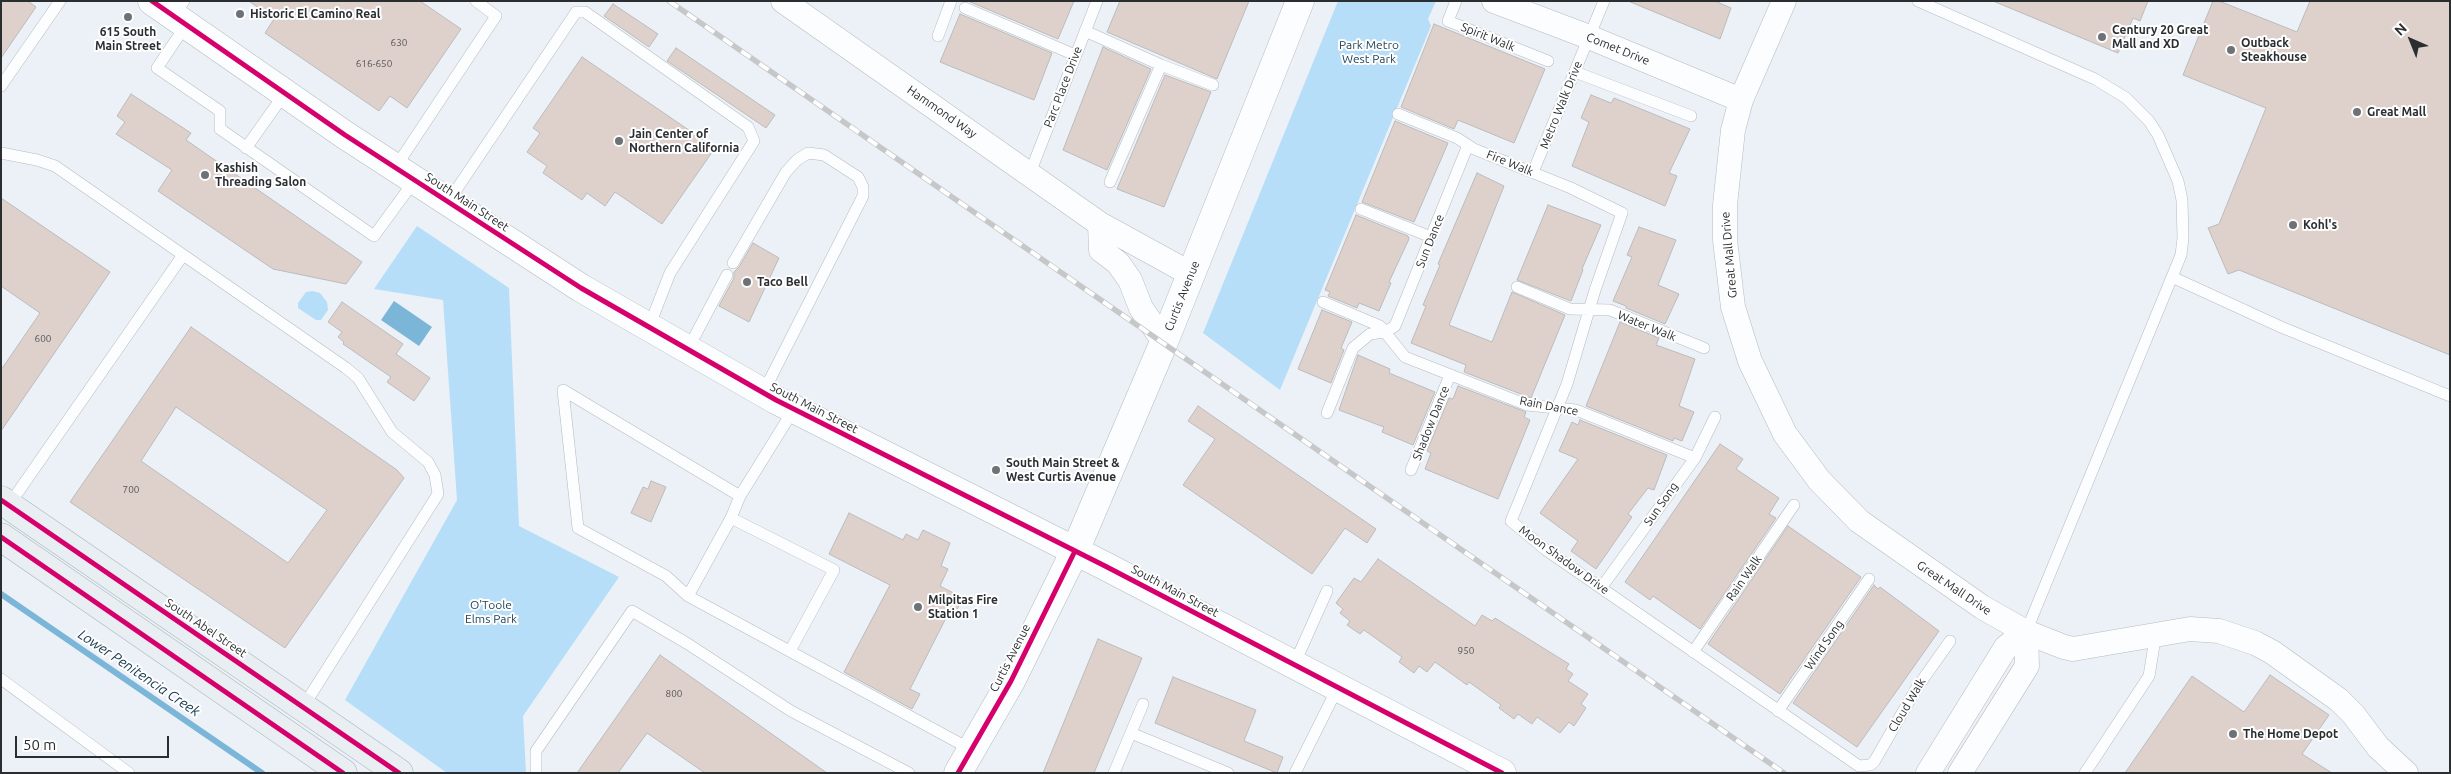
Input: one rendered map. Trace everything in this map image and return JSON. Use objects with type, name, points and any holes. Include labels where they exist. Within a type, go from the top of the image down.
[{"type":"main road","name":"South Main Street","points":[[152,1],[181,14],[285,94],[581,288],[794,409],[1076,551],[1502,773]]},
{"type":"main road","name":"Curtis Avenue","points":[[965,761],[1011,681],[1076,551],[1192,274],[1300,1]]},
{"type":"main road","name":"South Abel Street","points":[[5,503],[399,773]]},
{"type":"main road","points":[[1,537],[343,773]]},
{"type":"main road","points":[[285,732],[303,707]]},
{"type":"street","name":"Hammond Way","points":[[783,1],[1100,224],[1192,274]]},
{"type":"street","name":"Comet Drive","points":[[1494,1],[1589,37],[1741,100]]},
{"type":"street","name":"Great Mall Drive","points":[[1784,1],[1741,100],[1733,130],[1725,205],[1728,276],[1733,307],[1750,361],[1774,414],[1789,440],[1819,480],[1859,521],[1982,607],[2026,632],[2074,649],[2156,634],[2205,629],[2238,636],[2272,652],[2339,700],[2353,714],[2378,747],[2406,773]]},
{"type":"street","points":[[1100,224],[1101,250],[1118,264],[1130,280],[1142,308],[1164,342]]},
{"type":"street","points":[[1928,773],[2006,648],[2026,632]]},
{"type":"street","points":[[1960,773],[2027,666],[2026,632]]},
{"type":"lane","points":[[1,86],[60,1]]},
{"type":"lane","points":[[181,14],[157,68],[220,111],[220,129],[374,236],[405,174],[496,16],[476,1]]},
{"type":"lane","points":[[938,36],[951,1]]},
{"type":"lane","name":"Parc Place Drive","points":[[1030,173],[1042,146],[1045,133],[1077,49],[1098,1]]},
{"type":"lane","name":"Spirit Walk","points":[[1456,1],[1448,21],[1548,61]]},
{"type":"lane","name":"Metro Walk Drive","points":[[1533,172],[1604,1]]},
{"type":"lane","points":[[1918,1],[1931,4],[2096,78],[2112,87],[2149,121],[2166,151],[2178,181],[2182,200],[2184,228],[2181,255],[2026,632]]},
{"type":"lane","points":[[965,8],[1077,49]]},
{"type":"lane","points":[[448,202],[576,12],[585,12],[748,127],[754,141],[670,273],[650,327]]},
{"type":"lane","points":[[1085,31],[1161,66],[1213,85]]},
{"type":"lane","points":[[1110,182],[1161,66]]},
{"type":"lane","points":[[1575,72],[1692,116]]},
{"type":"lane","points":[[246,148],[285,94]]},
{"type":"lane","name":"Fire Walk","points":[[1398,114],[1457,138],[1468,145],[1622,212]]},
{"type":"lane","name":"Sun Dance","points":[[1385,332],[1394,326],[1398,318],[1468,145]]},
{"type":"lane","points":[[1,153],[38,160],[55,166],[358,378],[392,432],[428,462],[435,475],[438,494],[303,707]]},
{"type":"lane","points":[[733,263],[786,172],[797,160],[808,153],[824,155],[858,177],[863,188],[862,196],[763,392]]},
{"type":"lane","points":[[1361,209],[1431,237]]},
{"type":"lane","name":"Moon Shadow Drive","points":[[1622,212],[1567,384],[1511,521],[1546,550],[1855,764],[1863,766]]},
{"type":"lane","points":[[5,503],[183,255]]},
{"type":"lane","points":[[688,349],[727,275]]},
{"type":"lane","points":[[2172,277],[2281,327],[2450,396]]},
{"type":"lane","name":"Water Walk","points":[[1518,287],[1570,309],[1610,310],[1704,348]]},
{"type":"lane","points":[[1323,302],[1380,326],[1385,332]]},
{"type":"lane","points":[[1328,413],[1353,348],[1370,334],[1385,332]]},
{"type":"lane","name":"Rain Dance","points":[[1385,332],[1405,357],[1527,405],[1576,410],[1694,458]]},
{"type":"lane","name":"Shadow Dance","points":[[1411,470],[1450,375]]},
{"type":"lane","points":[[740,496],[563,390],[578,528],[666,576],[688,596],[790,651],[965,761]]},
{"type":"lane","points":[[688,596],[731,518],[740,496],[794,409]]},
{"type":"lane","name":"Sun Song","points":[[1601,588],[1694,458],[1715,417]]},
{"type":"lane","name":"Rain Walk","points":[[1693,652],[1794,505]]},
{"type":"lane","points":[[731,518],[834,570],[790,651]]},
{"type":"lane","name":"Wind Song","points":[[1778,710],[1869,578]]},
{"type":"lane","points":[[1294,665],[1327,591]]},
{"type":"lane","points":[[536,773],[536,751],[632,612],[688,644],[791,711],[909,773]]},
{"type":"lane","points":[[2085,773],[2149,676],[2156,634]]},
{"type":"lane","name":"Cloud Walk","points":[[1863,766],[1874,762],[1916,689],[1950,640]]},
{"type":"lane","points":[[1,679],[129,773]]},
{"type":"lane","points":[[1295,773],[1338,687]]},
{"type":"lane","points":[[1114,773],[1143,704]]},
{"type":"lane","points":[[1131,732],[1228,773]]},
{"type":"green space","name":"Park Metro West Park","points":[[1338,1],[1436,1],[1428,19],[1431,26],[1280,390],[1203,333]]},
{"type":"green space","name":"O'Toole Elms Park","points":[[417,226],[509,288],[519,526],[619,577],[523,716],[526,773],[447,773],[345,700],[457,500],[443,300],[374,289]]},
{"type":"green space","points":[[306,292],[320,293],[327,302],[328,310],[321,320],[316,320],[298,308],[298,303]]},
{"type":"shaded area","points":[[394,301],[432,327],[419,346],[381,320]]},
{"type":"building","points":[[1,1],[28,1],[36,7],[1,58]]},
{"type":"building","points":[[249,1],[420,1],[461,29],[407,108],[390,96],[379,111],[265,33],[274,19]]},
{"type":"building","points":[[968,1],[1074,1],[1058,39]]},
{"type":"building","points":[[1120,1],[1249,1],[1217,79],[1107,32]]},
{"type":"building","points":[[1628,1],[1715,1],[1731,8],[1720,39]]},
{"type":"building","name":"Century 20 Great Mall and XD","points":[[1993,1],[2148,1],[2140,21],[2133,18],[2118,53]]},
{"type":"building","name":"Great Mall","points":[[2213,1],[2219,1],[2297,32],[2310,1],[2450,1],[2450,355],[2239,270],[2228,274],[2208,228],[2219,224],[2266,108],[2183,75]]},
{"type":"building","points":[[613,4],[658,34],[649,47],[604,16]]},
{"type":"building","points":[[960,14],[1052,53],[1034,100],[940,62]]},
{"type":"building","points":[[1434,24],[1545,69],[1514,143],[1458,120],[1454,129],[1401,107]]},
{"type":"building","points":[[1103,47],[1151,69],[1107,170],[1063,150]]},
{"type":"building","points":[[676,48],[775,115],[766,128],[667,61]]},
{"type":"building","name":"Jain Center of Northern California","points":[[582,57],[715,148],[662,224],[615,192],[605,206],[587,193],[582,200],[543,173],[547,166],[527,152],[540,133],[533,128]]},
{"type":"building","points":[[1165,75],[1211,92],[1164,207],[1117,189]]},
{"type":"building","points":[[131,94],[191,133],[186,140],[362,262],[346,284],[273,269],[158,191],[172,170],[116,134],[125,122],[117,116]]},
{"type":"building","points":[[1591,95],[1611,103],[1614,98],[1690,129],[1669,173],[1677,176],[1665,206],[1572,166],[1589,122],[1581,118]]},
{"type":"building","points":[[1395,121],[1448,143],[1414,222],[1362,202]]},
{"type":"building","points":[[1477,173],[1504,186],[1449,325],[1492,342],[1512,292],[1565,315],[1531,398],[1464,372],[1466,365],[1411,343],[1426,306],[1423,305],[1440,265],[1438,264]]},
{"type":"building","points":[[1,198],[110,272],[1,431],[1,370],[40,313],[1,286]]},
{"type":"building","points":[[1548,205],[1601,225],[1582,269],[1571,301],[1517,280]]},
{"type":"building","points":[[1356,215],[1408,236],[1409,239],[1389,282],[1391,283],[1379,311],[1359,303],[1357,308],[1328,296],[1330,292],[1325,290]]},
{"type":"building","points":[[1639,227],[1676,240],[1658,285],[1679,294],[1665,324],[1613,301],[1632,257],[1627,255]]},
{"type":"building","name":"Taco Bell","points":[[753,243],[779,258],[749,322],[719,306],[734,278],[734,272]]},
{"type":"building","points":[[342,302],[403,344],[396,354],[430,378],[414,401],[387,382],[391,377],[343,344],[344,342],[338,337],[342,332],[328,322]]},
{"type":"building","points":[[1322,310],[1352,322],[1341,348],[1344,350],[1331,383],[1298,369]]},
{"type":"building","points":[[1620,322],[1659,338],[1656,345],[1695,359],[1679,406],[1694,412],[1682,441],[1674,438],[1673,441],[1586,406]]},
{"type":"building","points":[[191,327],[397,470],[404,478],[285,648],[70,502]],"holes":[[[176,407],[327,510],[288,563],[141,461]]]},
{"type":"building","points":[[1358,355],[1390,369],[1389,373],[1435,392],[1413,445],[1382,432],[1384,427],[1339,410]]},
{"type":"building","points":[[1458,386],[1526,412],[1524,417],[1530,420],[1498,499],[1425,469],[1431,453],[1427,451],[1449,398],[1453,399]]},
{"type":"building","points":[[1198,406],[1376,529],[1367,543],[1345,528],[1312,574],[1183,485],[1215,439],[1188,421]]},
{"type":"building","points":[[1580,420],[1667,455],[1654,490],[1648,488],[1628,514],[1632,517],[1596,569],[1571,551],[1578,541],[1540,513],[1578,459],[1559,451],[1572,422],[1578,425]]},
{"type":"building","points":[[1720,444],[1743,459],[1736,469],[1779,498],[1769,514],[1776,518],[1700,629],[1653,596],[1650,600],[1625,582]]},
{"type":"building","points":[[651,481],[666,487],[651,522],[631,513],[643,487],[648,489]]},
{"type":"building","name":"Milpitas Fire Station 1","points":[[849,513],[903,540],[906,534],[918,540],[923,530],[950,543],[941,566],[948,569],[940,586],[963,598],[952,619],[947,616],[910,689],[920,694],[912,709],[844,672],[890,585],[829,554]]},
{"type":"building","points":[[1788,526],[1861,577],[1780,694],[1708,644]]},
{"type":"building","points":[[1378,559],[1475,626],[1482,615],[1492,621],[1495,618],[1569,664],[1566,669],[1573,674],[1568,681],[1588,694],[1581,704],[1586,708],[1574,726],[1569,722],[1560,733],[1537,717],[1532,724],[1518,714],[1514,719],[1499,708],[1501,705],[1469,682],[1467,685],[1435,662],[1427,672],[1419,666],[1414,673],[1399,662],[1402,657],[1364,630],[1360,634],[1347,625],[1350,621],[1340,613],[1343,609],[1336,603],[1354,578],[1361,582]]},
{"type":"building","points":[[1874,585],[1878,589],[1880,587],[1939,631],[1857,747],[1793,703]]},
{"type":"building","points":[[1098,639],[1142,658],[1094,773],[1043,773]]},
{"type":"building","points":[[660,655],[827,773],[705,773],[647,733],[618,773],[577,773]]},
{"type":"building","name":"The Home Depot","points":[[2270,675],[2329,715],[2302,754],[2332,773],[2125,773],[2192,676],[2244,712]]},
{"type":"building","points":[[1173,677],[1256,710],[1244,741],[1283,757],[1277,773],[1155,723]]},
{"type":"waterway","name":"Lower Penitencia Creek","points":[[1,594],[262,773]]},
{"type":"railway","points":[[669,1],[1784,773]]},
{"type":"cycle path","points":[[152,1],[345,135],[581,288],[776,400],[1107,567],[1502,773]]},
{"type":"cycle path","points":[[1,500],[399,773]]},
{"type":"cycle path","points":[[1,537],[343,773]]},
{"type":"cycle path","points":[[958,773],[1011,681],[1075,551]]},
{"type":"place","name":"Historic El Camino Real","points":[[240,14]]},
{"type":"place","name":"615 South Main Street","points":[[128,17]]},
{"type":"place","name":"Century 20 Great Mall and XD","points":[[2102,37]]},
{"type":"place","name":"Outback Steakhouse","points":[[2231,50]]},
{"type":"place","name":"Great Mall","points":[[2357,112]]},
{"type":"place","name":"Jain Center of Northern California","points":[[619,141]]},
{"type":"place","name":"Kashish Threading Salon","points":[[205,175]]},
{"type":"place","name":"Kohl's","points":[[2293,225]]},
{"type":"place","name":"Taco Bell","points":[[747,282]]},
{"type":"place","name":"South Main Street & West Curtis Avenue","points":[[996,470]]},
{"type":"place","name":"Milpitas Fire Station 1","points":[[918,607]]},
{"type":"place","name":"The Home Depot","points":[[2233,734]]}]
